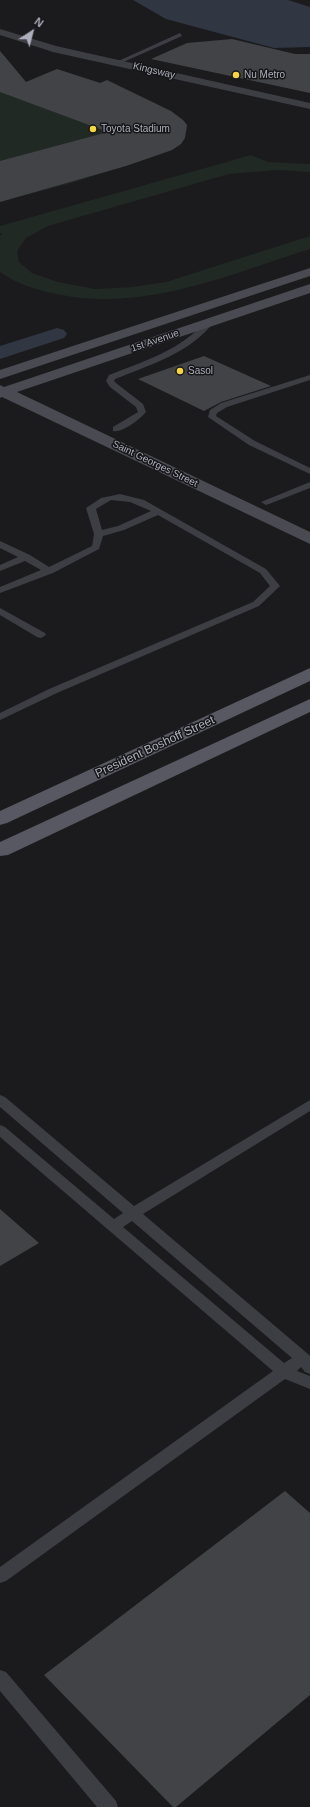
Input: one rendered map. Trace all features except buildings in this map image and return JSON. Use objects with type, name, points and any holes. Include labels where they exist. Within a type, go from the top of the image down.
[{"type":"main road","name":"President Boshoff Street","points":[[0,819],[310,674]]},
{"type":"main road","points":[[0,850],[310,705]]},
{"type":"street","name":"Kingsway","points":[[0,32],[37,45],[310,106]]},
{"type":"street","name":"1st Avenue","points":[[0,376],[310,272]]},
{"type":"street","name":"1st Avenue","points":[[2,391],[25,385],[310,288]]},
{"type":"street","points":[[0,376],[25,385],[46,395]]},
{"type":"street","name":"Saint Georges Street","points":[[2,391],[310,539]]},
{"type":"street","name":"Saint Georges Street","points":[[109,425],[310,522]]},
{"type":"lane","points":[[117,63],[180,35]]},
{"type":"lane","points":[[109,425],[138,416],[142,412],[140,406],[113,385],[110,381],[112,377],[172,353],[202,332],[210,322]]},
{"type":"lane","points":[[310,377],[224,405],[213,412],[212,417],[252,443],[310,471]]},
{"type":"lane","points":[[266,502],[310,485]]},
{"type":"lane","points":[[0,590],[77,559],[96,547],[99,534],[94,522],[91,508],[104,499],[121,496],[140,502],[263,571],[275,586],[256,604],[53,691],[0,716]]},
{"type":"lane","points":[[99,534],[121,528],[157,512]]},
{"type":"lane","points":[[0,544],[27,557],[50,571]]},
{"type":"lane","points":[[0,568],[27,557]]},
{"type":"lane","points":[[0,611],[41,635]]},
{"type":"lane","points":[[0,1100],[306,1363],[284,1372],[0,1576]]},
{"type":"lane","points":[[112,1226],[310,1105]]},
{"type":"lane","points":[[0,1130],[284,1372],[310,1383]]},
{"type":"lane","points":[[0,1678],[109,1807]]},
{"type":"shaded area","points":[[133,0],[288,0],[310,7],[310,47],[274,48],[166,19]]},
{"type":"shaded area","name":"Toyota Stadium","points":[[4,55],[26,82],[57,69],[127,92],[164,108],[178,116],[187,125],[185,138],[172,150],[159,155],[75,182],[0,202],[0,56]]},
{"type":"shaded area","points":[[251,155],[268,162],[310,164],[310,172],[279,170],[229,174],[48,226],[26,238],[17,251],[19,262],[32,273],[58,282],[95,289],[132,287],[166,282],[310,236],[310,249],[216,280],[153,295],[121,299],[89,299],[56,294],[20,283],[0,272],[0,236],[2,234],[0,233],[0,226]]},
{"type":"waterway","points":[[0,353],[57,334]]},
{"type":"place","name":"Nu Metro","points":[[236,75]]},
{"type":"place","name":"Toyota Stadium","points":[[93,129]]},
{"type":"place","name":"Sasol","points":[[180,371]]}]
